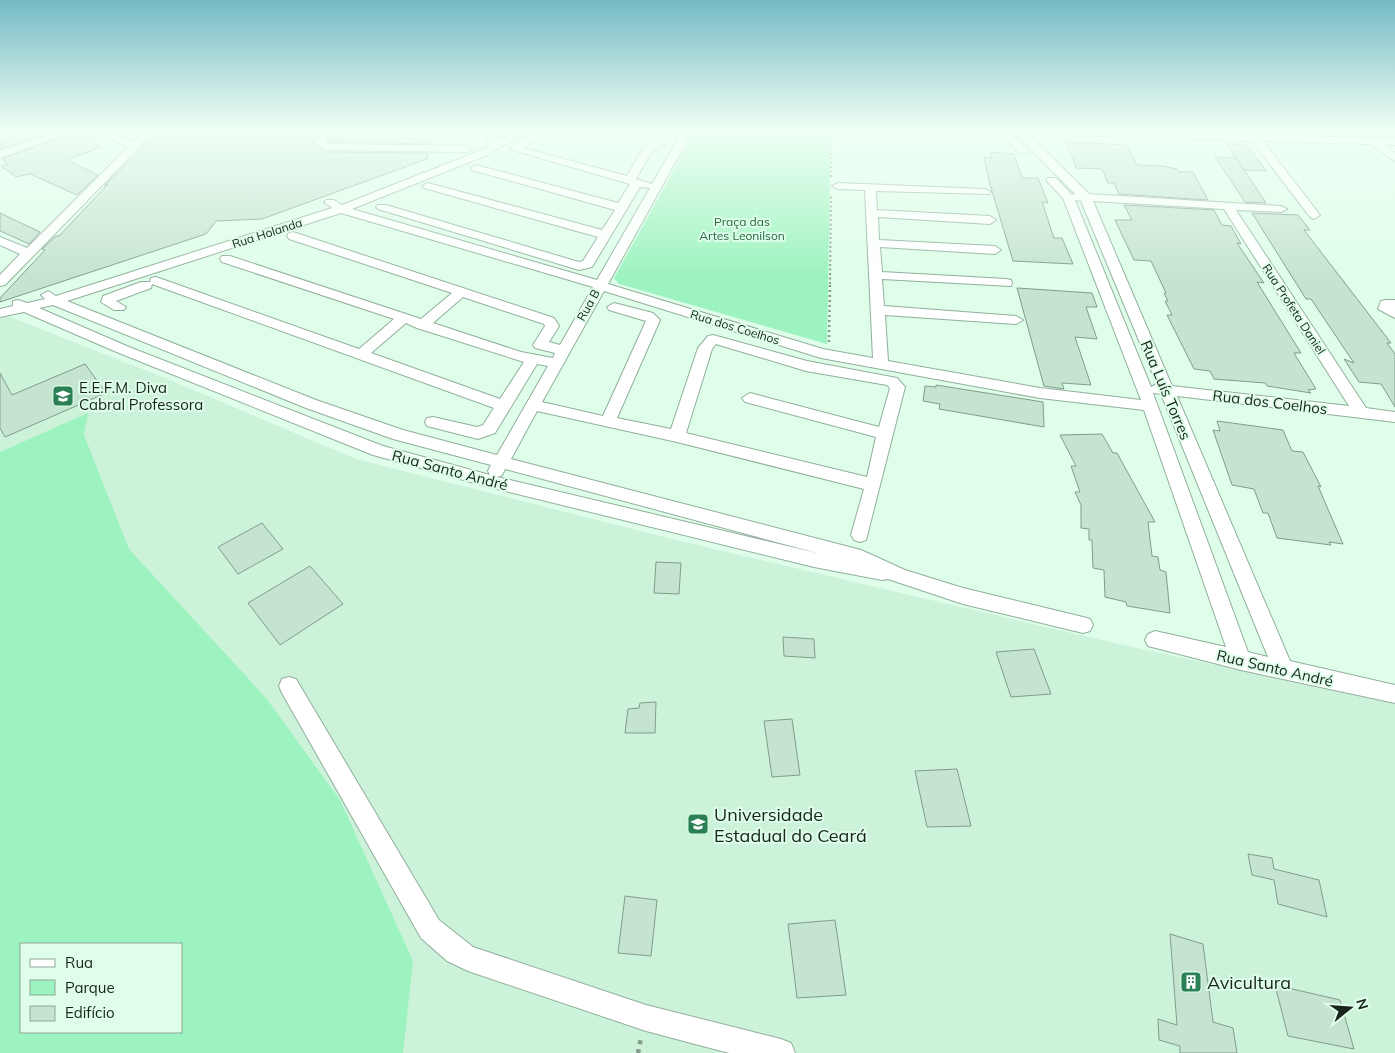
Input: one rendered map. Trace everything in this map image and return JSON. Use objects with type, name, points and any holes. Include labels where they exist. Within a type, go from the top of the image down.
[{"type":"street","points":[[0,282],[102,179]]},
{"type":"street","name":"Rua Holanda","points":[[335,206],[397,179]]},
{"type":"street","name":"Rua Holanda","points":[[0,313],[335,206],[398,179]]},
{"type":"street","points":[[517,179],[622,208]]},
{"type":"street","points":[[627,179],[655,187]]},
{"type":"street","name":"Rua B","points":[[489,481],[502,462],[599,284],[660,179]]},
{"type":"street","name":"Rua Luís Torres","points":[[1051,179],[1068,197],[1144,388],[1241,660]]},
{"type":"street","name":"Rua Luís Torres","points":[[1067,179],[1086,198],[1284,670]]},
{"type":"street","points":[[1287,179],[1314,215]]},
{"type":"street","points":[[382,207],[579,266],[588,264],[622,208],[634,181]]},
{"type":"street","points":[[833,184],[984,192]]},
{"type":"street","points":[[428,186],[605,235]]},
{"type":"street","points":[[870,187],[881,364]]},
{"type":"street","points":[[1068,197],[1281,209]]},
{"type":"street","name":"Rua dos Coelhos","points":[[335,206],[599,284],[821,353],[1040,392],[1150,406]]},
{"type":"street","name":"Rua Profeta Daniel","points":[[1228,206],[1360,413]]},
{"type":"street","points":[[872,213],[990,220]]},
{"type":"street","points":[[119,307],[108,302],[108,299],[156,281],[324,226]]},
{"type":"street","points":[[293,236],[549,321],[552,326],[540,344],[563,350]]},
{"type":"street","points":[[0,241],[28,253]]},
{"type":"street","points":[[874,243],[995,250]]},
{"type":"street","points":[[226,259],[422,325],[533,359],[556,363]]},
{"type":"street","points":[[875,275],[1006,283]]},
{"type":"street","points":[[156,281],[504,406]]},
{"type":"street","points":[[422,325],[460,292]]},
{"type":"street","name":"Rua Santo André","points":[[51,298],[311,404],[398,435],[861,557],[900,576]]},
{"type":"street","points":[[1395,304],[1386,304],[1385,309],[1395,314]]},
{"type":"street","name":"Rua Holanda","points":[[0,309],[22,306]]},
{"type":"street","name":"Rua Santo André","points":[[22,306],[133,354],[335,434],[408,460],[814,560],[900,576],[963,596],[1083,625]]},
{"type":"street","points":[[608,422],[653,320],[648,316],[614,307]]},
{"type":"street","points":[[877,310],[1016,320]]},
{"type":"street","points":[[360,355],[403,319]]},
{"type":"street","points":[[677,436],[705,348],[713,339],[806,366],[892,382],[898,387],[860,535]]},
{"type":"street","points":[[433,422],[478,433],[489,429],[533,359]]},
{"type":"street","name":"Rua dos Coelhos","points":[[1144,388],[1166,389],[1395,417]]},
{"type":"street","points":[[750,398],[885,434]]},
{"type":"street","points":[[533,406],[677,436],[873,485]]},
{"type":"street","name":"Rua Santo André","points":[[1155,640],[1395,694]]},
{"type":"street","points":[[289,686],[430,929],[456,952],[468,958],[646,1018],[781,1053]]},
{"type":"path","points":[[823,343],[829,345],[833,179]]},
{"type":"shaded area","name":"Universidade Estadual do Ceará","points":[[3,314],[165,378],[356,459],[676,540],[1110,642],[1395,704],[1395,1053],[0,1053],[0,315]]},
{"type":"green space","name":"Praça das Artes Leonilson","points":[[669,179],[830,179],[827,344],[619,284],[614,278]]},
{"type":"green space","points":[[88,413],[84,435],[129,549],[266,698],[340,800],[413,961],[403,1053],[0,1053],[0,452]]},
{"type":"building","points":[[42,179],[94,179],[77,195]]},
{"type":"building","points":[[111,179],[372,179],[262,219],[216,221],[206,234],[0,302],[0,298],[45,250],[42,249],[56,236],[59,236],[108,184],[104,186]]},
{"type":"building","points":[[989,179],[1038,179],[1048,203],[1042,202],[1054,238],[1062,238],[1073,264],[1013,261]]},
{"type":"building","points":[[1106,179],[1197,179],[1208,200],[1119,194],[1114,183],[1108,183]]},
{"type":"building","points":[[1230,179],[1250,179],[1266,203],[1245,202]]},
{"type":"building","points":[[1124,205],[1214,210],[1222,225],[1231,226],[1241,244],[1237,243],[1264,283],[1257,282],[1301,353],[1294,353],[1316,389],[1308,390],[1311,393],[1267,386],[1265,383],[1214,379],[1210,371],[1194,369],[1167,315],[1172,315],[1165,301],[1168,301],[1164,293],[1166,293],[1151,261],[1134,260],[1115,220],[1132,220]]},
{"type":"building","points":[[0,213],[40,232],[29,244],[0,231]]},
{"type":"building","points":[[1252,213],[1298,215],[1310,230],[1304,230],[1391,343],[1387,343],[1395,354],[1395,407],[1381,384],[1359,382],[1344,359],[1354,363],[1311,299],[1306,299]]},
{"type":"building","points":[[1017,288],[1092,293],[1097,307],[1086,307],[1097,339],[1075,337],[1091,385],[1062,383],[1064,389],[1044,386]]},
{"type":"building","points":[[85,364],[106,393],[5,437],[0,428],[0,373],[12,395]]},
{"type":"building","points":[[936,385],[1043,402],[1044,427],[939,409],[940,404],[923,401],[925,386],[936,387]]},
{"type":"building","points":[[1217,421],[1283,430],[1292,451],[1303,452],[1321,487],[1318,486],[1343,544],[1329,542],[1331,545],[1277,538],[1268,513],[1263,513],[1254,489],[1232,485],[1213,430],[1220,431]]},
{"type":"building","points":[[1102,434],[1113,453],[1117,453],[1155,522],[1148,522],[1152,556],[1158,557],[1160,570],[1166,572],[1170,613],[1127,606],[1126,602],[1105,597],[1104,570],[1093,568],[1092,540],[1089,540],[1089,529],[1081,528],[1081,505],[1075,492],[1080,492],[1071,466],[1076,466],[1060,435]]},
{"type":"building","points":[[262,523],[283,549],[238,574],[218,547]]},
{"type":"building","points":[[656,562],[681,563],[679,594],[654,593]]},
{"type":"building","points":[[310,566],[343,604],[280,645],[248,603]]},
{"type":"building","points":[[783,637],[814,639],[815,658],[784,656]]},
{"type":"building","points":[[1034,649],[1051,694],[1011,697],[996,652]]},
{"type":"building","points":[[656,702],[655,733],[625,733],[628,709],[639,708],[640,703]]},
{"type":"building","points":[[792,719],[800,775],[772,777],[764,721]]},
{"type":"building","points":[[957,769],[971,826],[927,827],[915,771]]},
{"type":"building","points":[[1248,854],[1272,858],[1274,869],[1319,880],[1327,917],[1278,904],[1274,880],[1252,875]]},
{"type":"building","points":[[625,896],[657,900],[651,956],[618,953]]},
{"type":"building","points":[[835,920],[846,995],[797,998],[788,924]]},
{"type":"building","name":"Avicultura","points":[[1170,934],[1203,944],[1213,1022],[1233,1028],[1237,1053],[1180,1053],[1180,1046],[1159,1040],[1158,1019],[1177,1025]]},
{"type":"building","points":[[1275,985],[1340,1000],[1354,1049],[1288,1036]]},
{"type":"place","name":"E.E.F.M. Diva Cabral Professora","points":[[63,396]]},
{"type":"place","name":"Universidade Estadual do Ceará","points":[[698,824]]},
{"type":"place","name":"Avicultura","points":[[1191,982]]}]
